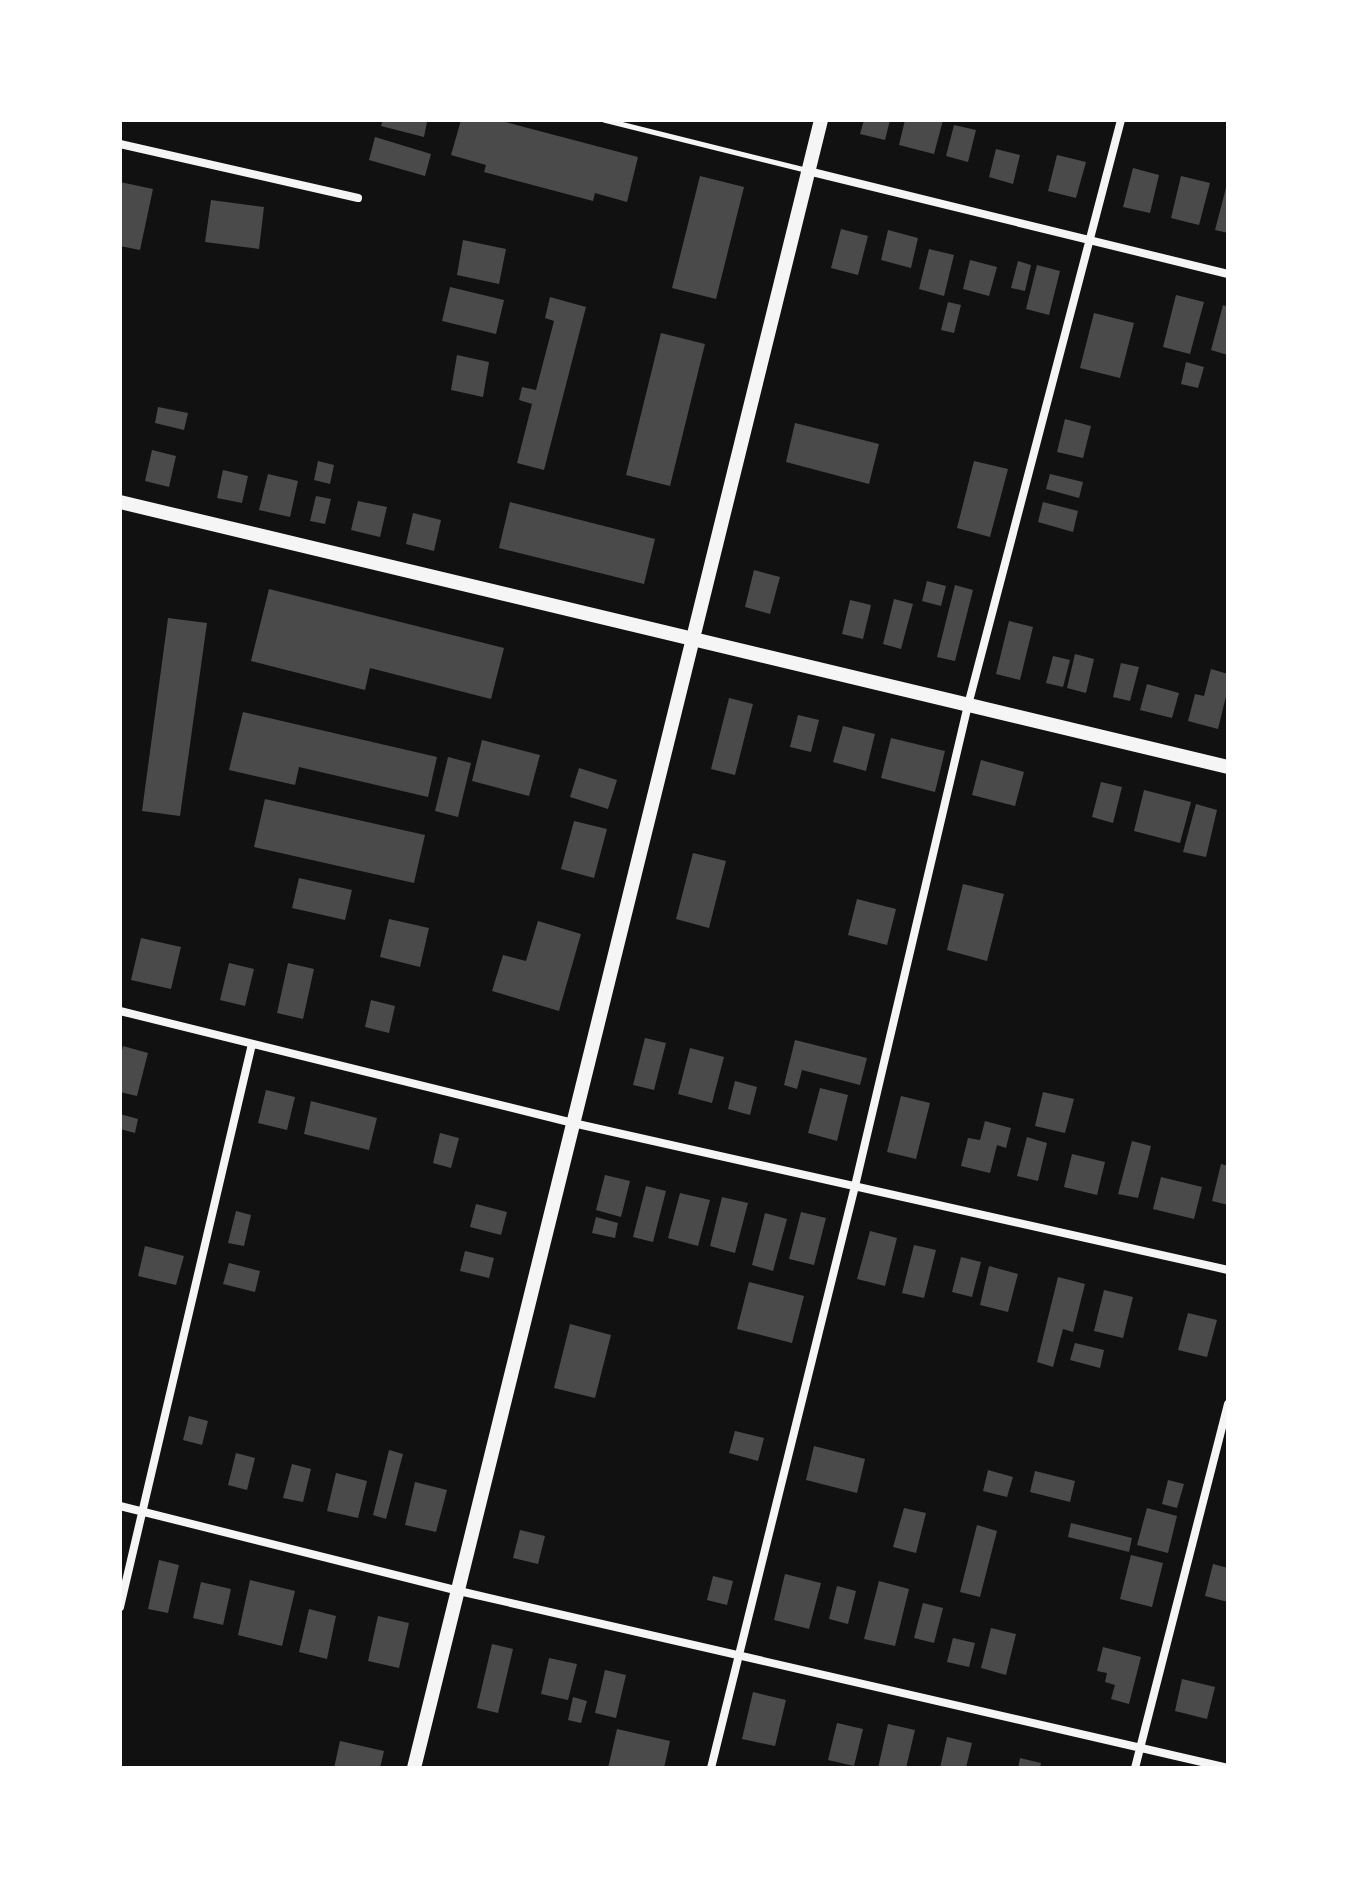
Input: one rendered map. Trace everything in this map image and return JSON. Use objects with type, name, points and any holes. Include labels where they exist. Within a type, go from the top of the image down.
[{"type":"street","points":[[414,1768],[821,120]]},
{"type":"street","points":[[711,1768],[855,1186],[968,705],[1121,120]]},
{"type":"street","points":[[120,144],[358,198]]},
{"type":"street","points":[[808,171],[1228,274]]},
{"type":"street","points":[[120,502],[1228,767]]},
{"type":"street","points":[[120,1011],[573,1123],[1228,1270]]},
{"type":"street","points":[[120,1607],[252,1044]]},
{"type":"street","points":[[1135,1768],[1228,1404]]},
{"type":"street","points":[[120,1506],[459,1591],[1228,1768]]},
{"type":"lane","points":[[604,120],[808,171]]},
{"type":"building","points":[[383,120],[427,122],[424,137],[381,126]]},
{"type":"building","points":[[461,120],[498,120],[638,157],[627,202],[595,193],[593,201],[484,172],[486,165],[451,155]]},
{"type":"building","points":[[864,120],[890,120],[885,140],[860,134]]},
{"type":"building","points":[[905,120],[943,120],[934,154],[899,145]]},
{"type":"building","points":[[954,125],[976,130],[968,162],[946,156]]},
{"type":"building","points":[[375,137],[431,154],[425,176],[369,160]]},
{"type":"building","points":[[996,149],[1020,155],[1013,184],[989,177]]},
{"type":"building","points":[[1057,155],[1086,162],[1076,198],[1048,191]]},
{"type":"building","points":[[1133,168],[1159,175],[1150,213],[1123,207]]},
{"type":"building","points":[[700,176],[744,187],[716,299],[672,288]]},
{"type":"building","points":[[1181,176],[1210,183],[1199,225],[1171,218]]},
{"type":"building","points":[[120,182],[153,189],[140,250],[120,246]]},
{"type":"building","points":[[1228,184],[1228,233],[1215,230]]},
{"type":"building","points":[[211,200],[264,207],[259,249],[205,242]]},
{"type":"building","points":[[841,229],[868,236],[858,275],[831,268]]},
{"type":"building","points":[[888,230],[918,238],[911,268],[881,260]]},
{"type":"building","points":[[463,240],[506,249],[499,284],[457,275]]},
{"type":"building","points":[[929,249],[954,255],[944,296],[919,289]]},
{"type":"building","points":[[970,260],[997,267],[989,296],[963,289]]},
{"type":"building","points":[[1018,261],[1031,265],[1025,291],[1011,288]]},
{"type":"building","points":[[1037,265],[1060,271],[1049,315],[1026,309]]},
{"type":"building","points":[[450,287],[504,300],[496,334],[442,321]]},
{"type":"building","points":[[1176,295],[1204,302],[1190,354],[1163,347]]},
{"type":"building","points":[[550,297],[586,307],[544,470],[517,463],[532,404],[519,400],[522,387],[536,390],[554,321],[545,318]]},
{"type":"building","points":[[948,302],[961,305],[954,333],[941,330]]},
{"type":"building","points":[[1223,305],[1228,307],[1228,355],[1211,350]]},
{"type":"building","points":[[1094,313],[1134,323],[1120,378],[1080,368]]},
{"type":"building","points":[[661,333],[705,344],[670,486],[626,475]]},
{"type":"building","points":[[457,355],[489,362],[483,397],[451,390]]},
{"type":"building","points":[[1186,362],[1204,367],[1198,388],[1181,384]]},
{"type":"building","points":[[158,407],[188,413],[184,430],[155,423]]},
{"type":"building","points":[[1065,419],[1091,426],[1083,458],[1057,452]]},
{"type":"building","points":[[795,423],[879,444],[869,484],[786,462]]},
{"type":"building","points":[[152,450],[176,456],[169,487],[145,481]]},
{"type":"building","points":[[318,461],[334,465],[330,484],[314,480]]},
{"type":"building","points":[[974,461],[1008,469],[990,537],[957,528]]},
{"type":"building","points":[[223,470],[248,476],[242,503],[217,498]]},
{"type":"building","points":[[268,474],[298,481],[290,517],[259,510]]},
{"type":"building","points":[[1050,474],[1083,482],[1079,498],[1046,489]]},
{"type":"building","points":[[316,496],[331,499],[325,524],[310,521]]},
{"type":"building","points":[[358,501],[387,507],[380,537],[351,530]]},
{"type":"building","points":[[510,502],[655,539],[644,584],[499,548]]},
{"type":"building","points":[[1043,502],[1078,511],[1073,532],[1038,522]]},
{"type":"building","points":[[413,513],[441,520],[434,551],[406,544]]},
{"type":"building","points":[[754,570],[780,577],[770,614],[745,607]]},
{"type":"building","points":[[927,581],[946,586],[941,606],[922,601]]},
{"type":"building","points":[[955,585],[973,590],[955,661],[937,657]]},
{"type":"building","points":[[269,589],[504,648],[491,699],[370,668],[365,690],[251,661]]},
{"type":"building","points":[[894,599],[913,604],[901,649],[883,644]]},
{"type":"building","points":[[850,600],[871,605],[863,639],[842,634]]},
{"type":"building","points":[[168,618],[207,623],[180,816],[142,811]]},
{"type":"building","points":[[1009,621],[1033,627],[1020,680],[996,674]]},
{"type":"building","points":[[1075,654],[1094,659],[1086,693],[1067,688]]},
{"type":"building","points":[[1053,656],[1070,660],[1063,687],[1046,683]]},
{"type":"building","points":[[1121,663],[1139,667],[1130,701],[1113,697]]},
{"type":"building","points":[[1211,669],[1228,674],[1228,688],[1218,729],[1188,721],[1195,694],[1204,696]]},
{"type":"building","points":[[1147,684],[1179,693],[1172,718],[1140,710]]},
{"type":"building","points":[[729,698],[753,704],[735,775],[711,769]]},
{"type":"building","points":[[243,712],[437,757],[428,797],[299,767],[295,785],[229,770]]},
{"type":"building","points":[[798,715],[819,720],[811,752],[790,747]]},
{"type":"building","points":[[843,726],[875,734],[866,771],[833,762]]},
{"type":"building","points":[[891,738],[945,751],[935,792],[881,778]]},
{"type":"building","points":[[482,740],[540,755],[529,796],[472,781]]},
{"type":"building","points":[[448,757],[471,763],[458,817],[435,811]]},
{"type":"building","points":[[981,760],[1024,772],[1015,806],[972,795]]},
{"type":"building","points":[[579,768],[617,780],[608,809],[570,797]]},
{"type":"building","points":[[1101,782],[1122,787],[1113,823],[1092,817]]},
{"type":"building","points":[[1144,790],[1191,802],[1180,843],[1134,831]]},
{"type":"building","points":[[265,799],[425,835],[414,883],[254,847]]},
{"type":"building","points":[[1196,804],[1217,810],[1206,857],[1183,852]]},
{"type":"building","points":[[574,821],[607,829],[594,878],[561,869]]},
{"type":"building","points":[[693,853],[726,861],[709,928],[676,919]]},
{"type":"building","points":[[299,878],[352,890],[345,920],[292,908]]},
{"type":"building","points":[[963,884],[1004,894],[987,961],[947,950]]},
{"type":"building","points":[[857,899],[896,909],[887,945],[848,935]]},
{"type":"building","points":[[389,919],[429,928],[420,967],[380,957]]},
{"type":"building","points":[[538,921],[581,934],[559,1011],[492,991],[503,955],[526,961]]},
{"type":"building","points":[[141,938],[181,947],[171,989],[131,980]]},
{"type":"building","points":[[229,963],[254,969],[245,1006],[220,1000]]},
{"type":"building","points":[[288,963],[314,969],[303,1019],[277,1013]]},
{"type":"building","points":[[371,1000],[395,1006],[389,1033],[365,1027]]},
{"type":"building","points":[[645,1038],[666,1043],[654,1090],[633,1085]]},
{"type":"building","points":[[795,1040],[867,1058],[860,1085],[802,1070],[797,1089],[784,1085]]},
{"type":"building","points":[[123,1046],[148,1053],[137,1096],[120,1092]]},
{"type":"building","points":[[690,1048],[724,1057],[712,1103],[678,1094]]},
{"type":"building","points":[[735,1081],[757,1087],[750,1115],[728,1109]]},
{"type":"building","points":[[820,1088],[848,1095],[837,1141],[808,1133]]},
{"type":"building","points":[[266,1090],[295,1097],[287,1130],[258,1123]]},
{"type":"building","points":[[1043,1092],[1074,1099],[1065,1133],[1035,1126]]},
{"type":"building","points":[[901,1096],[930,1103],[916,1159],[887,1152]]},
{"type":"building","points":[[311,1101],[377,1118],[369,1150],[304,1134]]},
{"type":"building","points":[[120,1114],[138,1119],[135,1133],[120,1129]]},
{"type":"building","points":[[985,1121],[1011,1128],[1006,1148],[997,1145],[990,1173],[961,1166],[968,1138],[980,1140]]},
{"type":"building","points":[[440,1133],[459,1138],[451,1168],[433,1163]]},
{"type":"building","points":[[1027,1137],[1047,1143],[1038,1181],[1017,1176]]},
{"type":"building","points":[[1132,1141],[1151,1146],[1138,1198],[1118,1194]]},
{"type":"building","points":[[1072,1154],[1105,1162],[1097,1195],[1064,1187]]},
{"type":"building","points":[[1221,1164],[1228,1166],[1228,1205],[1212,1201]]},
{"type":"building","points":[[605,1175],[630,1181],[621,1217],[596,1210]]},
{"type":"building","points":[[1161,1177],[1202,1187],[1194,1219],[1153,1209]]},
{"type":"building","points":[[646,1186],[666,1191],[653,1242],[633,1237]]},
{"type":"building","points":[[680,1193],[710,1200],[698,1246],[668,1238]]},
{"type":"building","points":[[722,1197],[748,1203],[735,1253],[710,1246]]},
{"type":"building","points":[[476,1204],[507,1212],[501,1235],[470,1227]]},
{"type":"building","points":[[236,1211],[251,1215],[244,1246],[228,1243]]},
{"type":"building","points":[[801,1212],[826,1218],[814,1265],[789,1259]]},
{"type":"building","points":[[765,1213],[787,1219],[773,1271],[752,1265]]},
{"type":"building","points":[[596,1217],[618,1223],[615,1238],[592,1233]]},
{"type":"building","points":[[870,1231],[897,1238],[885,1286],[857,1279]]},
{"type":"building","points":[[914,1245],[936,1250],[924,1298],[902,1293]]},
{"type":"building","points":[[145,1246],[184,1256],[176,1285],[138,1276]]},
{"type":"building","points":[[465,1251],[494,1258],[489,1278],[460,1271]]},
{"type":"building","points":[[961,1257],[981,1262],[972,1297],[952,1292]]},
{"type":"building","points":[[229,1263],[260,1271],[255,1292],[223,1284]]},
{"type":"building","points":[[989,1266],[1018,1274],[1008,1312],[980,1305]]},
{"type":"building","points":[[1058,1277],[1085,1284],[1073,1332],[1063,1329],[1053,1367],[1037,1362]]},
{"type":"building","points":[[749,1282],[804,1296],[792,1343],[737,1329]]},
{"type":"building","points":[[1104,1290],[1133,1297],[1123,1338],[1094,1331]]},
{"type":"building","points":[[1188,1313],[1217,1320],[1207,1357],[1178,1350]]},
{"type":"building","points":[[570,1324],[611,1335],[595,1398],[554,1388]]},
{"type":"building","points":[[1075,1343],[1104,1350],[1100,1368],[1070,1360]]},
{"type":"building","points":[[189,1416],[208,1421],[202,1445],[183,1440]]},
{"type":"building","points":[[735,1431],[764,1438],[758,1461],[729,1453]]},
{"type":"building","points":[[814,1446],[865,1459],[857,1493],[806,1480]]},
{"type":"building","points":[[389,1450],[403,1454],[386,1519],[373,1515]]},
{"type":"building","points":[[236,1453],[255,1458],[247,1490],[228,1485]]},
{"type":"building","points":[[292,1464],[311,1469],[303,1502],[283,1498]]},
{"type":"building","points":[[988,1470],[1013,1477],[1007,1497],[983,1491]]},
{"type":"building","points":[[1035,1471],[1075,1481],[1070,1502],[1030,1492]]},
{"type":"building","points":[[336,1473],[367,1481],[358,1518],[327,1511]]},
{"type":"building","points":[[1168,1480],[1184,1484],[1177,1508],[1162,1504]]},
{"type":"building","points":[[415,1482],[447,1490],[436,1532],[405,1525]]},
{"type":"building","points":[[904,1508],[926,1513],[916,1553],[893,1547]]},
{"type":"building","points":[[1147,1508],[1177,1516],[1168,1553],[1137,1545]]},
{"type":"building","points":[[1071,1523],[1132,1538],[1129,1552],[1068,1537]]},
{"type":"building","points":[[977,1525],[997,1531],[980,1597],[960,1592]]},
{"type":"building","points":[[520,1530],[545,1536],[538,1564],[513,1558]]},
{"type":"building","points":[[1131,1555],[1163,1563],[1152,1607],[1120,1599]]},
{"type":"building","points":[[159,1560],[179,1565],[168,1613],[148,1609]]},
{"type":"building","points":[[1213,1564],[1228,1568],[1228,1602],[1205,1596]]},
{"type":"building","points":[[785,1574],[821,1583],[809,1629],[774,1620]]},
{"type":"building","points":[[713,1576],[733,1581],[727,1605],[707,1600]]},
{"type":"building","points":[[250,1580],[295,1591],[282,1646],[238,1635]]},
{"type":"building","points":[[879,1581],[909,1589],[895,1646],[864,1639]]},
{"type":"building","points":[[201,1582],[231,1589],[223,1625],[193,1618]]},
{"type":"building","points":[[837,1586],[856,1591],[848,1624],[829,1619]]},
{"type":"building","points":[[923,1603],[943,1608],[934,1643],[914,1638]]},
{"type":"building","points":[[309,1609],[336,1616],[327,1659],[299,1652]]},
{"type":"building","points":[[378,1616],[409,1623],[399,1668],[368,1661]]},
{"type":"building","points":[[991,1628],[1016,1634],[1006,1675],[981,1668]]},
{"type":"building","points":[[953,1638],[975,1643],[969,1667],[947,1662]]},
{"type":"building","points":[[492,1644],[513,1649],[498,1713],[477,1708]]},
{"type":"building","points":[[1103,1647],[1141,1657],[1129,1704],[1111,1699],[1115,1685],[1105,1682],[1107,1673],[1097,1671]]},
{"type":"building","points":[[549,1658],[577,1664],[568,1700],[541,1694]]},
{"type":"building","points":[[605,1670],[626,1675],[616,1718],[595,1713]]},
{"type":"building","points":[[1182,1679],[1215,1687],[1207,1719],[1175,1711]]},
{"type":"building","points":[[753,1692],[786,1700],[775,1746],[742,1739]]},
{"type":"building","points":[[573,1697],[587,1701],[581,1723],[568,1720]]},
{"type":"building","points":[[837,1723],[863,1729],[854,1766],[828,1760]]},
{"type":"building","points":[[888,1724],[915,1730],[906,1768],[878,1768]]},
{"type":"building","points":[[617,1729],[670,1741],[664,1768],[608,1768]]},
{"type":"building","points":[[947,1737],[972,1743],[966,1768],[940,1768]]},
{"type":"building","points":[[340,1741],[384,1751],[380,1768],[334,1768]]},
{"type":"building","points":[[1020,1758],[1041,1763],[1040,1768],[1018,1768]]}]
